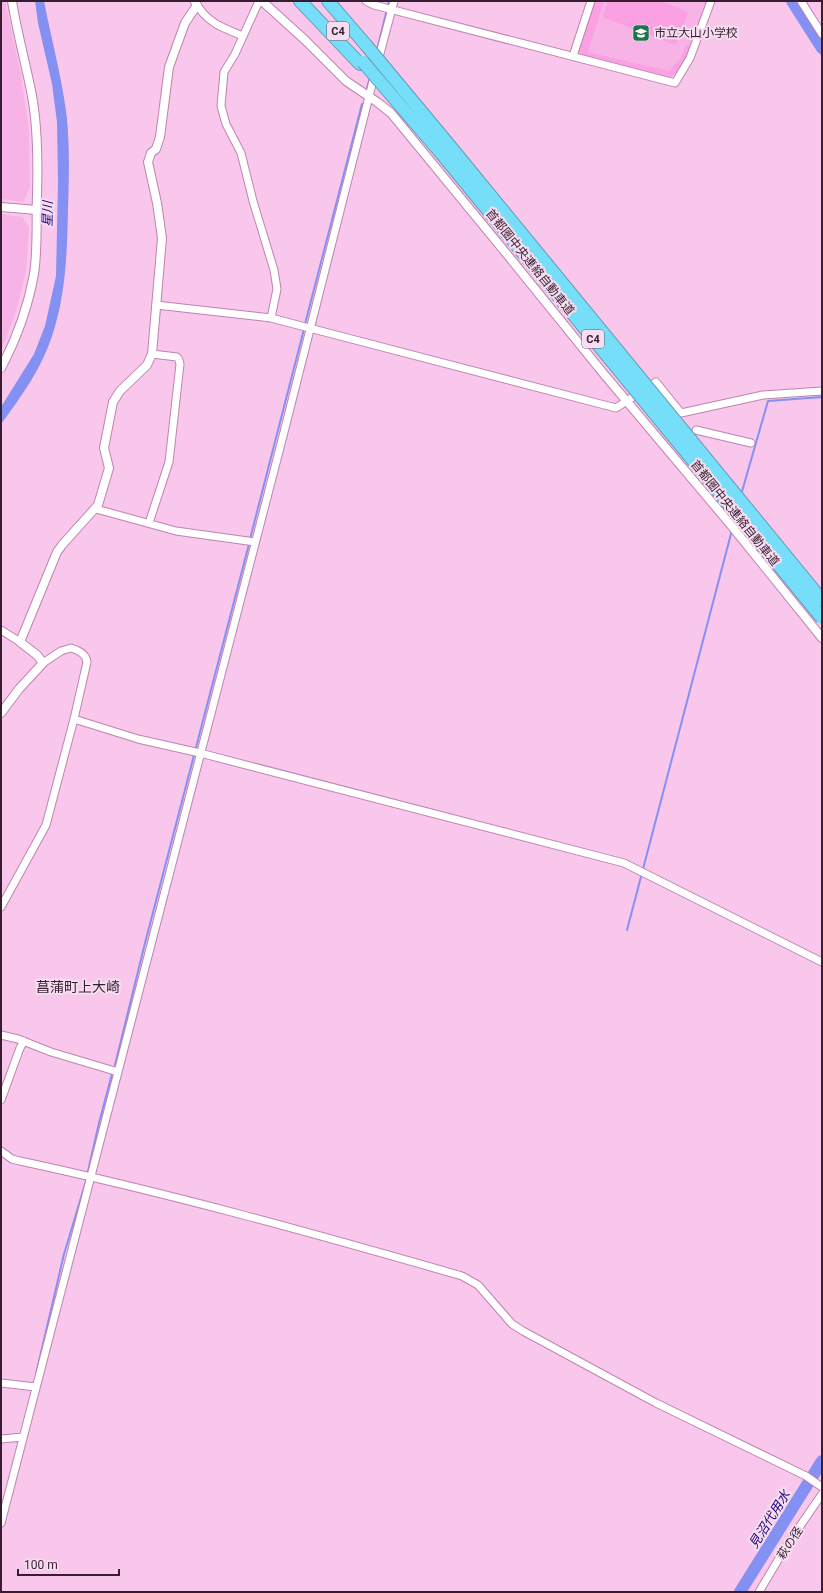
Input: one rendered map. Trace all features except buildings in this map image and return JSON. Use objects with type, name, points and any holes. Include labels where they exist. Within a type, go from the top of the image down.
[{"type":"highway","points":[[300,1],[361,63]]},
{"type":"highway","name":"首都圏中央連絡自動車道","points":[[311,1],[334,26],[361,63],[421,130],[822,618]]},
{"type":"highway","name":"首都圏中央連絡自動車道","points":[[328,1],[450,146],[822,600]]},
{"type":"street","points":[[1,368],[18,332],[30,291],[35,257],[37,210],[38,166],[35,118],[32,95],[17,32],[12,1]]},
{"type":"street","points":[[271,318],[277,289],[274,270],[253,201],[241,153],[221,112],[224,72],[235,54],[261,1],[305,40],[346,82],[385,107],[396,119],[822,638]]},
{"type":"street","points":[[366,1],[374,5],[675,83],[690,58],[710,1]]},
{"type":"street","points":[[1,1523],[283,436],[394,1]]},
{"type":"street","points":[[573,56],[591,1]]},
{"type":"street","points":[[801,1],[822,34]]},
{"type":"street","points":[[20,642],[58,552],[62,545],[98,505],[109,468],[104,448],[113,402],[120,391],[147,365],[152,354],[162,238],[157,203],[148,162],[151,153],[156,149],[160,137],[169,67],[185,23],[195,3],[219,27],[243,36]]},
{"type":"street","points":[[1,207],[37,210]]},
{"type":"street","points":[[156,305],[271,318],[616,408],[656,382],[681,412],[763,395],[822,392]]},
{"type":"street","points":[[149,524],[169,462],[180,364],[177,357],[152,354]]},
{"type":"street","points":[[696,430],[751,443]]},
{"type":"street","points":[[96,509],[176,530],[255,542]]},
{"type":"street","points":[[1,630],[37,655],[44,663]]},
{"type":"street","points":[[1,713],[19,689],[44,663],[62,651],[71,648],[86,657],[86,672],[46,825],[1,907]]},
{"type":"street","points":[[74,719],[138,739],[200,753],[624,863],[822,962]]},
{"type":"street","points":[[1,1035],[24,1041],[51,1052],[118,1072]]},
{"type":"street","points":[[1,1100],[24,1041]]},
{"type":"street","points":[[1,1151],[12,1159],[91,1176],[300,1230],[462,1276],[478,1285],[512,1324],[523,1332],[656,1403],[808,1477],[819,1485]]},
{"type":"street","points":[[1,1382],[36,1387]]},
{"type":"street","points":[[1,1439],[23,1437]]},
{"type":"street","name":"萩の径","points":[[759,1592],[787,1546],[822,1494]]},
{"type":"shaded area","points":[[1,1],[5,1],[21,75],[29,131],[30,188],[23,202],[1,199]]},
{"type":"shaded area","name":"市立大山小学校","points":[[594,1],[709,1],[686,63],[670,78],[580,54],[579,51]]},
{"type":"shaded area","points":[[594,1],[604,1],[588,52],[669,71],[681,58],[686,45],[692,46],[686,63],[670,78],[580,54],[579,51]]},
{"type":"shaded area","points":[[608,1],[660,1],[688,12],[676,45],[602,17]]},
{"type":"shaded area","points":[[786,1],[791,1],[822,49],[822,58]]},
{"type":"shaded area","points":[[1,214],[22,217],[29,227],[26,272],[16,312],[1,351]]},
{"type":"water","points":[[35,1],[44,1],[66,111],[69,160],[66,257],[61,303],[49,345],[38,369],[17,403],[1,424],[1,407],[34,354],[45,326],[56,276],[58,182],[57,122],[52,84],[38,23]]},
{"type":"waterway","points":[[377,50],[389,1]]},
{"type":"waterway","points":[[792,1],[822,48]]},
{"type":"waterway","points":[[367,88],[370,77]]},
{"type":"waterway","points":[[305,324],[362,104]]},
{"type":"waterway","points":[[250,539],[304,329]]},
{"type":"waterway","points":[[741,495],[768,401],[822,397]]},
{"type":"waterway","points":[[627,930],[732,530]]},
{"type":"waterway","points":[[115,1065],[144,947],[249,544]]},
{"type":"waterway","points":[[88,1171],[112,1074]]},
{"type":"waterway","points":[[36,1374],[64,1254],[86,1181]]},
{"type":"waterway","name":"見沼代用水","points":[[740,1592],[822,1461]]},
{"type":"place","name":"市立大山小学校","points":[[641,33]]},
{"type":"district","name":"菖蒲町上大崎","points":[[78,987]]},
{"type":"water label","name":"星川","points":[[47,214]]}]
